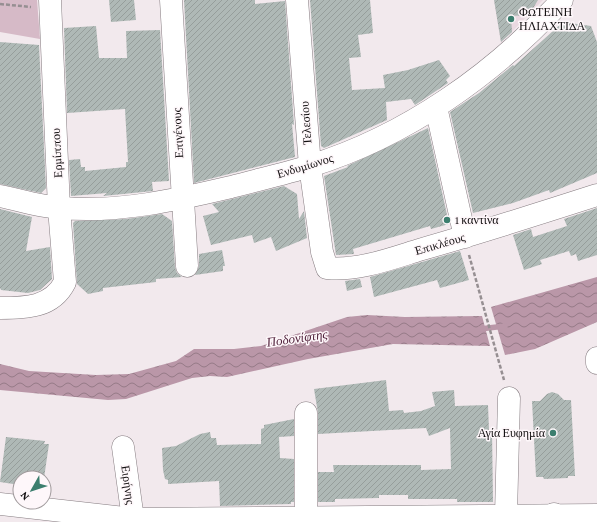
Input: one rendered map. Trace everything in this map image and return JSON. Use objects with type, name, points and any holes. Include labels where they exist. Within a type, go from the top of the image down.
[{"type":"street","name":"Επιγένους","points":[[171,0],[187,266]]},
{"type":"street","name":"Τελεσίου","points":[[297,0],[310,166],[322,252],[327,268]]},
{"type":"street","name":"Ενδυμίωνος","points":[[0,196],[59,208],[86,210],[130,206],[182,198],[310,166],[380,138],[409,124],[436,107],[512,50],[534,31],[562,0]]},
{"type":"street","name":"Ερμίππου","points":[[0,308],[24,308],[37,306],[50,300],[60,292],[65,282],[59,208],[50,4]]},
{"type":"street","points":[[436,107],[465,237]]},
{"type":"street","name":"Επικλέους","points":[[327,268],[343,270],[465,237],[597,195]]},
{"type":"street","points":[[597,358],[597,363]]},
{"type":"street","points":[[506,515],[509,398]]},
{"type":"street","points":[[306,413],[306,517]]},
{"type":"street","name":"Ειρήνης","points":[[123,447],[133,520]]},
{"type":"street","points":[[0,504],[133,520],[506,515],[554,518],[597,515]]},
{"type":"path","points":[[0,4],[50,4]]},
{"type":"path","points":[[470,258],[499,358]]},
{"type":"shaded area","points":[[0,0],[37,0],[40,39],[0,32]]},
{"type":"shaded area","name":"ΦΩΤΕΙΝΗ ΗΛΙΑΧΤΙΔΑ","points":[[494,0],[543,0],[501,43]]},
{"type":"water","points":[[597,277],[597,322],[535,349],[505,355],[491,307]]},
{"type":"water","points":[[367,315],[405,317],[482,316],[490,346],[393,344],[308,359],[227,377],[210,376],[192,378],[126,399],[108,400],[0,390],[0,364],[29,371],[96,375],[129,374],[176,361],[194,349],[234,349],[261,346],[347,317]]},
{"type":"building","points":[[109,0],[134,0],[136,20],[111,22]]},
{"type":"building","points":[[184,0],[255,0],[255,4],[285,1],[295,157],[194,183]]},
{"type":"building","points":[[310,0],[370,0],[373,33],[358,35],[361,57],[349,58],[352,90],[385,88],[383,75],[408,70],[439,60],[450,76],[446,80],[448,83],[415,105],[411,99],[386,102],[387,120],[324,148],[321,146]]},
{"type":"building","name":"ΦΩΤΕΙΝΗ ΗΛΙΑΧΤΙΔΑ","points":[[494,0],[538,0],[529,15],[511,16],[512,32],[501,42]]},
{"type":"building","points":[[563,22],[591,26],[597,42],[597,173],[550,193],[549,190],[513,203],[473,213],[450,112],[479,93],[513,65],[514,66]]},
{"type":"building","points":[[96,26],[99,58],[127,58],[126,31],[160,30],[169,181],[152,182],[153,191],[103,196],[107,193],[71,196],[69,160],[80,159],[81,167],[85,167],[85,171],[126,167],[126,162],[128,162],[125,109],[67,113],[64,28]]},
{"type":"building","points":[[0,42],[39,45],[46,188],[41,193],[0,184]]},
{"type":"building","points":[[428,128],[449,224],[431,229],[430,226],[353,249],[354,254],[336,255],[324,176],[348,167],[347,166]]},
{"type":"building","points":[[284,186],[297,194],[299,219],[304,211],[307,238],[276,251],[271,237],[254,243],[252,235],[211,245],[203,216],[219,212],[212,204]]},
{"type":"building","points":[[597,208],[597,255],[578,261],[576,254],[571,256],[569,251],[540,260],[542,264],[524,270],[513,235],[531,229],[533,237],[567,226],[564,219]]},
{"type":"building","points":[[0,209],[32,217],[26,251],[50,247],[52,279],[40,290],[28,293],[1,290],[0,288]]},
{"type":"building","points":[[162,214],[172,221],[175,267],[177,273],[182,277],[156,279],[156,282],[103,288],[103,291],[88,294],[77,284],[73,223],[75,221],[126,219]]},
{"type":"building","points":[[222,250],[225,266],[223,266],[223,271],[195,275],[199,266],[199,254]]},
{"type":"building","points":[[460,251],[469,280],[440,288],[437,280],[374,297],[370,277]]},
{"type":"building","points":[[360,279],[362,287],[347,291],[345,281]]},
{"type":"building","points":[[386,380],[389,411],[403,410],[404,413],[421,411],[435,406],[432,392],[454,390],[455,406],[488,405],[489,430],[492,430],[493,502],[457,502],[457,499],[408,499],[408,495],[379,495],[379,498],[335,499],[335,502],[318,502],[318,472],[334,472],[333,465],[421,465],[421,470],[451,469],[450,428],[429,436],[426,428],[318,434],[318,413],[314,389]]},
{"type":"building","name":"Αγία Ευφημία","points":[[552,392],[558,394],[564,400],[571,400],[575,476],[568,476],[568,478],[544,479],[543,477],[536,477],[532,401],[540,401],[547,394]]},
{"type":"building","points":[[294,419],[294,436],[279,437],[280,458],[294,459],[294,502],[291,502],[291,504],[220,506],[219,481],[168,484],[168,480],[165,479],[162,448],[176,446],[200,434],[210,432],[211,438],[216,438],[217,445],[261,444],[261,429],[264,428],[264,425]]},
{"type":"building","points":[[6,437],[45,441],[44,444],[49,444],[45,470],[12,470],[12,484],[0,482]]},
{"type":"waterway","name":"Ποδονίφτης","points":[[480,329],[505,326]]},
{"type":"place","name":"ΦΩΤΕΙΝΗ ΗΛΙΑΧΤΙΔΑ","points":[[511,19]]},
{"type":"place","name":"1 καντίνα","points":[[447,220]]},
{"type":"place","name":"Αγία Ευφημία","points":[[553,433]]}]
